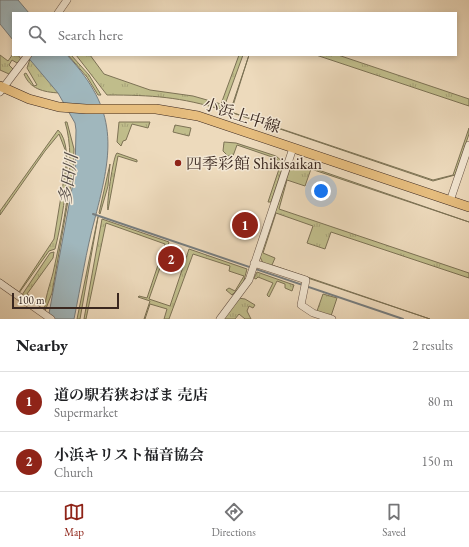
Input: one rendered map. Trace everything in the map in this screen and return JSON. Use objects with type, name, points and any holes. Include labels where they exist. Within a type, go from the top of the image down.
[{"type":"main road","name":"小浜上中線","points":[[1,88],[29,99],[60,107],[76,109],[145,108],[182,113],[293,148],[469,207]]},
{"type":"street","points":[[59,12],[67,0]]},
{"type":"street","points":[[1,88],[26,57]]},
{"type":"street","points":[[450,201],[469,145]]},
{"type":"street","points":[[220,319],[249,280],[293,148]]},
{"type":"street","points":[[253,267],[306,280],[301,305],[313,313],[332,319]]},
{"type":"street","points":[[0,283],[51,319]]},
{"type":"green space","points":[[0,55],[8,61],[12,55],[19,56],[21,59],[17,63],[12,60],[9,65],[13,69],[9,74],[0,70]]},
{"type":"green space","points":[[69,56],[72,56],[89,75],[101,95],[98,95],[87,77]]},
{"type":"green space","points":[[77,56],[91,56],[104,74],[150,90],[193,96],[221,104],[239,56],[243,56],[223,110],[193,102],[166,98],[107,95]]},
{"type":"green space","points":[[249,56],[231,112],[433,180],[453,175],[469,128],[469,134],[455,175],[433,181],[230,112]]},
{"type":"green space","points":[[319,56],[341,56],[469,99],[469,106]]},
{"type":"green space","points":[[30,59],[59,93],[42,91],[33,86],[30,83],[24,74],[26,73],[34,86],[37,85],[27,68]]},
{"type":"green space","points":[[65,122],[67,122],[74,149],[73,172],[52,293],[45,311],[46,298],[57,256],[67,197],[70,157],[69,139]]},
{"type":"green space","points":[[119,122],[150,122],[148,128],[132,124],[126,140],[123,141],[121,146],[117,142]]},
{"type":"green space","points":[[175,125],[191,128],[189,136],[173,132]]},
{"type":"green space","points":[[58,130],[64,139],[66,152],[59,134],[45,151],[0,215],[0,211]]},
{"type":"green space","points":[[224,142],[236,143],[276,156],[284,163],[271,202],[268,202],[281,163],[275,158],[237,145],[233,156],[228,156],[223,151]]},
{"type":"green space","points":[[66,152],[67,169],[64,205],[55,249],[49,251],[19,293],[0,279],[19,292],[54,239],[66,166]]},
{"type":"green space","points":[[117,153],[137,160],[137,162],[118,156],[108,210],[110,182],[115,156]]},
{"type":"green space","points":[[110,164],[108,186],[100,214],[99,213]]},
{"type":"green space","points":[[301,164],[469,222],[311,169],[305,186],[287,180],[279,209],[469,273],[469,278],[331,232],[325,249],[307,243],[313,226],[276,213],[263,253],[275,258],[272,265],[430,319],[263,263],[260,257],[290,169],[293,165],[297,167]]},
{"type":"green space","points":[[98,217],[80,319],[77,319]]},
{"type":"green space","points":[[102,219],[169,242],[149,299],[170,306],[189,249],[247,269],[243,284],[232,295],[226,290],[229,288],[235,291],[244,276],[229,271],[230,266],[193,254],[169,319],[164,319],[167,309],[150,304],[144,319],[150,301],[138,297],[147,298],[165,244],[106,223],[86,319],[84,319]]},
{"type":"green space","points":[[54,252],[53,258],[27,294],[33,298],[31,302],[22,295],[50,253]]},
{"type":"green space","points":[[257,272],[294,285],[292,291],[285,288],[285,284],[277,281],[269,297],[267,295],[273,283],[258,277],[256,279],[254,278]]},
{"type":"green space","points":[[323,294],[337,298],[331,316],[317,311]]},
{"type":"green space","points":[[238,298],[245,299],[255,305],[253,308],[249,306],[247,311],[251,319],[245,319],[239,314],[235,319],[223,319]]},
{"type":"water","points":[[0,0],[18,0],[28,12],[12,12],[12,39],[0,24]]},
{"type":"water","points":[[27,56],[68,56],[84,75],[96,94],[103,113],[107,132],[108,151],[106,171],[89,243],[74,319],[48,319],[75,172],[75,123],[58,93]]},
{"type":"waterway","points":[[93,214],[403,319]]},
{"type":"place","name":"四季彩館 Shikisaikan","points":[[178,163]]},
{"type":"place","name":"道の駅若狭おばま 売店","points":[[245,225]]},
{"type":"place","name":"小浜キリスト福音協会","points":[[171,259]]},
{"type":"water label","name":"多田川","points":[[68,179]]}]
